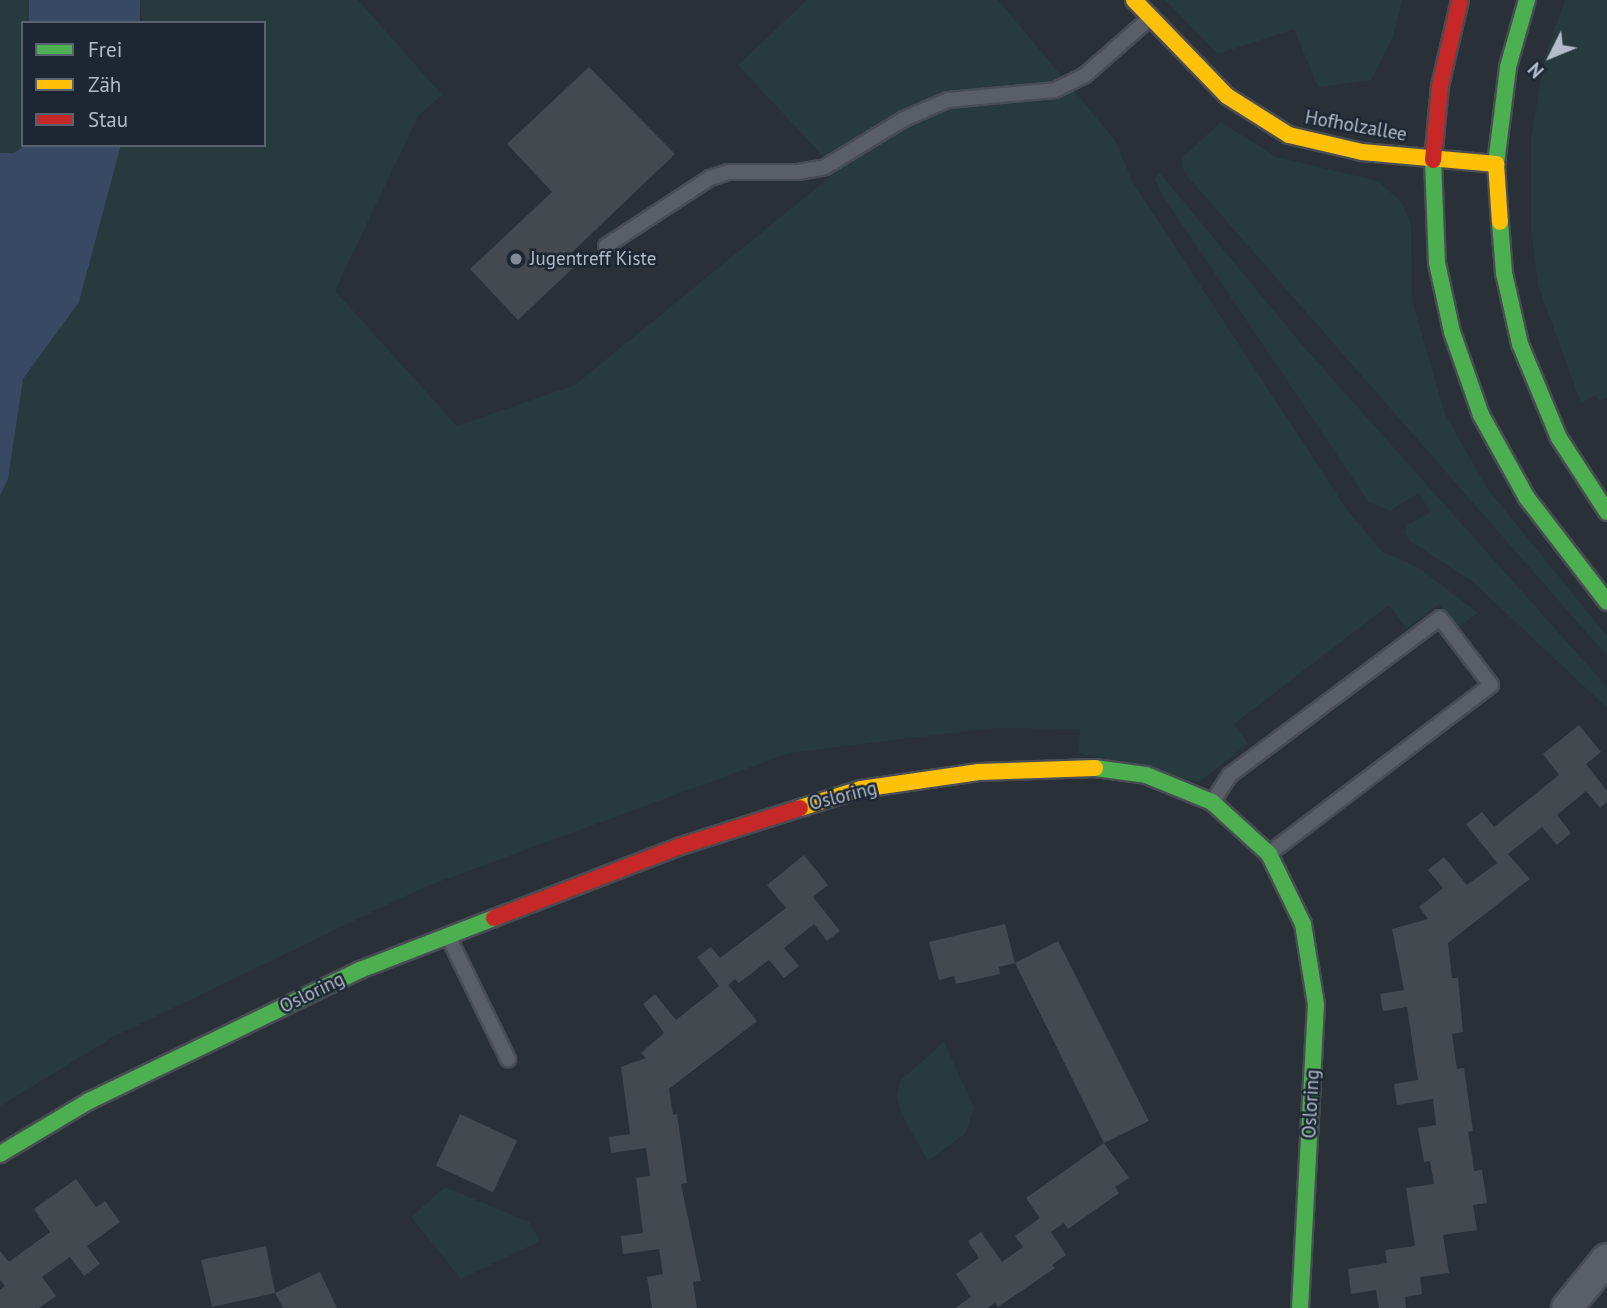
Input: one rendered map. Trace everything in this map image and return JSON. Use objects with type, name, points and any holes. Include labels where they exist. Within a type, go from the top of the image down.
[{"type":"main road","name":"Hofholzallee","points":[[1134,0],[1227,96],[1266,125],[1336,148],[1433,160],[1496,164]]},
{"type":"main road","points":[[1460,0],[1440,86],[1433,160],[1437,263],[1464,370],[1482,415],[1527,498],[1607,602]]},
{"type":"main road","points":[[1527,0],[1508,67],[1496,164],[1504,273],[1520,344],[1559,438],[1607,512]]},
{"type":"main road","name":"Osloring","points":[[0,1154],[89,1101],[360,970],[678,847],[861,789],[979,772],[1089,766],[1146,775],[1212,802],[1269,854],[1303,924],[1312,961],[1316,1004],[1300,1308]]},
{"type":"street","points":[[1567,1308],[1607,1259]]},
{"type":"lane","points":[[606,246],[710,178],[729,172],[798,172],[825,167],[904,120],[948,100],[1055,90],[1084,76],[1150,18]]},
{"type":"lane","points":[[1212,802],[1230,775],[1440,618],[1491,685],[1269,854]]},
{"type":"lane","points":[[448,937],[508,1059]]},
{"type":"green space","points":[[0,0],[29,0],[31,21],[21,21],[23,147],[14,153],[0,153]]},
{"type":"green space","points":[[140,0],[358,0],[442,95],[418,116],[335,291],[457,426],[575,385],[837,171],[738,65],[807,0],[998,0],[1115,140],[1132,181],[1347,510],[1382,551],[1419,568],[1478,613],[1458,628],[1439,604],[1407,629],[1389,605],[1234,724],[1248,744],[1199,782],[1079,753],[1080,729],[993,728],[789,753],[422,888],[113,1037],[0,1106],[0,496],[8,479],[23,379],[79,302],[120,147],[266,147],[266,21],[142,21]]},
{"type":"green space","points":[[1165,0],[1402,0],[1393,37],[1371,80],[1318,87],[1294,29],[1218,54]]},
{"type":"green space","points":[[1565,0],[1607,0],[1607,397],[1599,401],[1595,395],[1581,403],[1538,285],[1531,228],[1531,139],[1544,59]]},
{"type":"green space","points":[[1221,122],[1276,157],[1378,181],[1402,203],[1411,225],[1412,301],[1445,414],[1487,488],[1607,636],[1607,656],[1188,177],[1181,165],[1183,157]]},
{"type":"green space","points":[[1159,172],[1304,347],[1607,687],[1607,708],[1472,581],[1410,541],[1405,533],[1407,526],[1430,512],[1419,493],[1390,511],[1368,501],[1163,196],[1155,179]]},
{"type":"green space","points":[[944,1042],[974,1108],[965,1134],[928,1161],[901,1113],[897,1096],[900,1081]]},
{"type":"green space","points":[[445,1187],[529,1222],[540,1241],[461,1279],[411,1217]]},
{"type":"water","points":[[29,0],[140,0],[140,21],[29,21]]},
{"type":"water","points":[[23,147],[120,147],[79,302],[23,379],[8,479],[0,496],[0,153],[14,153]]},
{"type":"building","points":[[589,67],[675,154],[565,259],[573,268],[518,320],[470,269],[552,192],[507,144]]},
{"type":"building","points":[[1579,725],[1601,752],[1586,764],[1607,791],[1607,802],[1600,808],[1586,791],[1557,815],[1571,833],[1557,845],[1542,827],[1508,854],[1530,879],[1448,943],[1452,978],[1458,978],[1463,1032],[1452,1034],[1457,1069],[1464,1068],[1473,1131],[1468,1132],[1474,1171],[1482,1170],[1487,1203],[1473,1205],[1477,1230],[1443,1235],[1449,1273],[1420,1277],[1422,1294],[1405,1297],[1406,1308],[1379,1308],[1376,1290],[1351,1294],[1348,1269],[1387,1263],[1385,1250],[1415,1246],[1406,1188],[1434,1184],[1430,1161],[1424,1162],[1418,1128],[1436,1125],[1433,1099],[1397,1105],[1394,1084],[1418,1080],[1407,1007],[1383,1011],[1380,994],[1404,990],[1392,929],[1428,919],[1419,907],[1443,888],[1428,870],[1444,857],[1467,885],[1497,863],[1466,824],[1482,812],[1494,827],[1559,775],[1543,754]]},
{"type":"building","points":[[804,855],[828,885],[813,897],[840,931],[827,941],[814,924],[784,948],[799,966],[784,978],[769,960],[739,983],[735,979],[728,985],[757,1021],[669,1089],[673,1115],[677,1114],[687,1183],[681,1184],[701,1281],[693,1282],[697,1308],[652,1308],[647,1277],[663,1274],[659,1249],[623,1254],[621,1236],[643,1233],[636,1178],[650,1176],[646,1148],[611,1153],[609,1137],[630,1134],[621,1067],[646,1058],[641,1053],[664,1033],[643,1004],[655,994],[676,1020],[719,986],[697,957],[711,947],[720,958],[786,908],[767,885]]},
{"type":"building","points":[[1005,924],[1015,963],[999,967],[1000,974],[956,984],[954,976],[939,980],[929,942]]},
{"type":"building","points":[[1058,941],[1149,1121],[1104,1143],[1015,963]]},
{"type":"building","points":[[460,1114],[517,1141],[493,1192],[436,1166]]},
{"type":"building","points":[[1104,1143],[1129,1178],[1115,1187],[1119,1193],[1068,1229],[1064,1223],[1051,1232],[1066,1255],[1052,1265],[1055,1268],[998,1307],[995,1303],[987,1308],[955,1308],[971,1297],[956,1274],[979,1258],[968,1241],[981,1232],[1002,1262],[1023,1247],[1015,1236],[1040,1218],[1026,1198]]},
{"type":"building","points":[[76,1179],[96,1207],[105,1201],[120,1222],[87,1246],[100,1264],[84,1276],[70,1257],[42,1277],[56,1296],[39,1308],[0,1308],[0,1290],[5,1286],[0,1280],[0,1251],[9,1262],[50,1232],[34,1209]]},
{"type":"building","points":[[266,1246],[275,1293],[212,1307],[201,1260]]},
{"type":"building","points":[[320,1272],[337,1308],[283,1308],[275,1293]]},
{"type":"traffic: fast","points":[[1496,164],[1508,67],[1527,0]]},
{"type":"traffic: fast","points":[[1433,160],[1437,263],[1452,332],[1481,415],[1527,498],[1607,602]]},
{"type":"traffic: fast","points":[[1500,222],[1504,273],[1520,344],[1559,438],[1607,512]]},
{"type":"traffic: fast","points":[[1095,768],[1146,775],[1212,802],[1269,854],[1303,924],[1316,1004],[1300,1308]]},
{"type":"traffic: fast","points":[[0,1154],[89,1101],[360,970],[494,918]]},
{"type":"traffic: slow","points":[[1134,0],[1227,96],[1289,135],[1362,152],[1496,164],[1500,222]]},
{"type":"traffic: slow","points":[[800,808],[861,789],[979,772],[1095,768]]},
{"type":"traffic: jam","points":[[1433,160],[1440,86],[1460,0]]},
{"type":"traffic: jam","points":[[494,918],[678,847],[800,808]]},
{"type":"place","name":"Jugentreff Kiste","points":[[516,259]]}]
